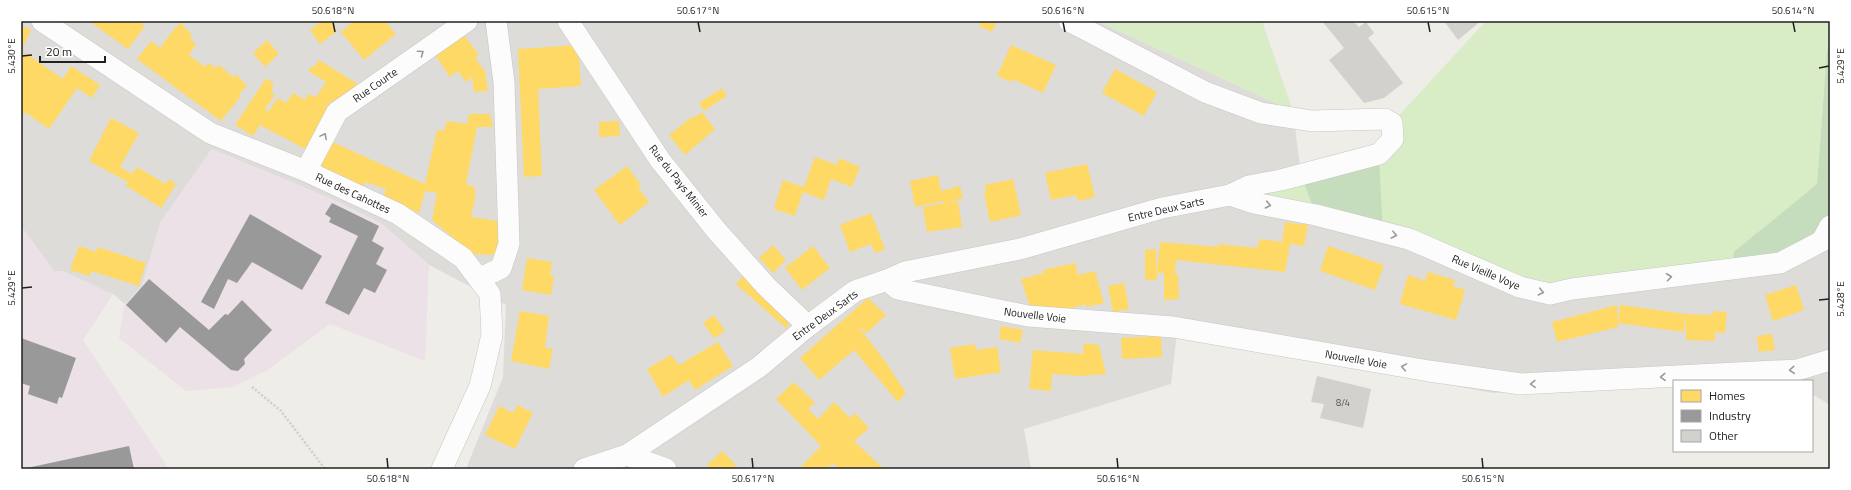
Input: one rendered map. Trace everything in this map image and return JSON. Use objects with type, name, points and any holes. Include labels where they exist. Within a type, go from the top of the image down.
[{"type":"street","name":"Rue des Cahottes","points":[[42,21],[210,133],[306,171],[398,214],[463,258],[490,294],[492,335],[480,386],[442,469]]},
{"type":"street","name":"Rue Courte","points":[[306,171],[336,112],[467,21]]},
{"type":"street","points":[[479,279],[501,268],[509,244],[504,82],[496,21]]},
{"type":"street","name":"Rue du Pays Minier","points":[[568,21],[660,160],[716,230],[756,274],[808,326]]},
{"type":"street","name":"Entre Deux Sarts","points":[[584,469],[627,454],[759,367],[808,326],[855,291],[905,272],[1020,249],[1162,208],[1230,195],[1249,186],[1281,180],[1379,154],[1393,139],[1392,123],[1385,120],[1312,122],[1261,113],[1205,92],[1070,21]]},
{"type":"street","name":"Rue Vieille Voye","points":[[1230,195],[1254,203],[1316,215],[1409,239],[1520,287],[1550,294],[1572,288],[1780,263],[1822,241],[1830,226]]},
{"type":"street","name":"Nouvelle Voie","points":[[887,280],[898,289],[1028,316],[1173,327],[1429,371],[1521,384],[1797,370],[1830,360]]},
{"type":"street","points":[[627,454],[666,469]]},
{"type":"path","points":[[252,386],[281,411],[325,469]]},
{"type":"shaded area","points":[[21,21],[1097,21],[1293,111],[1301,175],[1316,215],[1830,226],[1830,405],[1813,395],[1813,380],[1789,380],[1783,376],[1715,380],[1673,380],[1673,382],[1493,393],[1177,333],[1171,384],[1024,429],[1031,469],[466,469],[503,377],[506,305],[429,265],[382,224],[334,200],[212,149],[161,221],[142,285],[126,305],[113,294],[54,271],[21,226]]},
{"type":"shaded area","points":[[212,149],[334,200],[382,224],[429,265],[425,361],[330,324],[266,371],[233,387],[186,391],[119,338],[124,306],[142,285],[161,221]]},
{"type":"shaded area","points":[[21,226],[54,271],[63,271],[113,294],[83,340],[169,469],[21,469]]},
{"type":"green space","points":[[1097,21],[1262,21],[1293,111]]},
{"type":"green space","points":[[1486,21],[1830,21],[1830,45],[1827,51],[1817,184],[1734,252],[1731,269],[1550,294],[1383,232],[1379,154],[1392,123]]},
{"type":"green space","points":[[1830,45],[1830,226],[1822,241],[1731,269],[1734,252],[1817,184],[1827,51]]},
{"type":"green space","points":[[1379,154],[1383,232],[1316,215],[1301,175]]},
{"type":"green space","points":[[1301,175],[1316,215],[1254,203],[1249,186]]},
{"type":"building: Homes","points":[[89,21],[138,21],[145,26],[128,49]]},
{"type":"building: Homes","points":[[322,21],[330,21],[337,31],[320,44],[310,30]]},
{"type":"building: Homes","points":[[354,21],[385,21],[396,34],[364,60],[341,32]]},
{"type":"building: Homes","points":[[981,21],[997,21],[992,32],[979,26]]},
{"type":"building: Homes","points":[[181,23],[192,35],[190,38],[196,44],[189,55],[205,67],[209,63],[215,68],[219,65],[233,77],[237,75],[247,86],[239,94],[241,96],[221,121],[137,59],[151,41],[160,48],[174,29]]},
{"type":"building: Homes","points":[[21,25],[31,30],[21,51]]},
{"type":"building: Homes","points":[[463,34],[479,55],[475,58],[485,71],[488,91],[474,92],[472,77],[466,82],[458,71],[450,77],[435,55]]},
{"type":"building: Homes","points":[[267,40],[279,54],[265,67],[253,53]]},
{"type":"building: Homes","points":[[578,45],[581,86],[538,89],[542,176],[524,177],[518,49]]},
{"type":"building: Homes","points":[[1011,45],[1056,65],[1043,93],[1012,79],[1011,82],[997,76]]},
{"type":"building: Homes","points":[[25,53],[63,79],[71,66],[100,85],[92,98],[77,88],[49,129],[25,112],[21,119],[21,58]]},
{"type":"building: Homes","points":[[319,60],[358,84],[326,107],[332,112],[307,150],[260,125],[253,136],[235,125],[266,78],[273,83],[272,93],[275,95],[265,109],[268,112],[278,98],[286,103],[293,93],[305,100],[308,94],[316,97],[326,82],[308,71],[312,66],[314,67]]},
{"type":"building: Homes","points":[[1115,69],[1157,92],[1144,116],[1102,93]]},
{"type":"building: Homes","points":[[722,88],[727,96],[704,111],[699,103]]},
{"type":"building: Homes","points":[[702,112],[715,129],[685,155],[669,135],[693,116],[694,118]]},
{"type":"building: Homes","points":[[469,114],[490,114],[493,127],[477,127],[466,184],[475,187],[475,199],[471,217],[498,221],[498,255],[468,254],[457,241],[432,220],[437,193],[425,191],[419,213],[383,197],[386,189],[365,182],[363,187],[321,168],[318,159],[330,141],[425,184],[437,130],[444,131],[447,121],[467,124]]},
{"type":"building: Homes","points":[[111,118],[139,133],[120,167],[132,174],[137,167],[166,184],[169,179],[176,184],[161,208],[125,185],[128,182],[89,161]]},
{"type":"building: Homes","points":[[619,121],[620,136],[599,137],[599,122]]},
{"type":"building: Homes","points":[[815,157],[837,165],[839,158],[860,167],[852,187],[831,179],[824,200],[803,192],[795,216],[774,209],[783,180],[804,187]]},
{"type":"building: Homes","points":[[1087,164],[1095,197],[1078,201],[1076,195],[1051,200],[1045,173]]},
{"type":"building: Homes","points":[[627,166],[641,185],[638,187],[649,202],[620,225],[594,190]]},
{"type":"building: Homes","points":[[938,175],[941,191],[960,186],[963,198],[946,203],[958,201],[962,227],[927,232],[923,207],[944,203],[944,201],[915,207],[910,181]]},
{"type":"building: Homes","points":[[1013,179],[1021,215],[990,222],[984,193],[986,193],[985,185]]},
{"type":"building: Homes","points":[[871,213],[885,249],[875,253],[871,244],[850,252],[840,225]]},
{"type":"building: Homes","points":[[1285,222],[1308,225],[1304,246],[1290,244],[1285,272],[1176,260],[1175,274],[1178,274],[1179,299],[1164,300],[1164,273],[1157,273],[1160,242],[1219,247],[1218,244],[1257,248],[1260,239],[1282,242]]},
{"type":"building: Homes","points":[[773,245],[786,260],[773,273],[759,258]]},
{"type":"building: Homes","points":[[79,246],[96,252],[98,247],[146,263],[139,286],[91,271],[90,276],[70,270]]},
{"type":"building: Homes","points":[[813,246],[830,268],[802,290],[785,268]]},
{"type":"building: Homes","points":[[1328,246],[1384,265],[1375,290],[1320,271]]},
{"type":"building: Homes","points":[[1156,249],[1157,280],[1145,280],[1145,250]]},
{"type":"building: Homes","points":[[527,258],[552,262],[550,275],[554,276],[551,295],[522,290]]},
{"type":"building: Homes","points":[[1075,263],[1078,275],[1095,271],[1104,303],[1086,307],[1086,304],[1054,313],[1030,307],[1021,279],[1044,273],[1043,270]]},
{"type":"building: Homes","points":[[1428,272],[1455,280],[1453,286],[1465,290],[1456,320],[1400,304],[1408,275],[1425,281]]},
{"type":"building: Homes","points":[[746,273],[795,317],[786,328],[736,284]]},
{"type":"building: Homes","points":[[1124,283],[1129,309],[1113,312],[1108,286]]},
{"type":"building: Homes","points":[[1796,285],[1804,310],[1773,321],[1765,295]]},
{"type":"building: Homes","points":[[868,298],[886,315],[867,333],[858,326],[885,361],[906,393],[898,402],[854,350],[819,380],[800,358]]},
{"type":"building: Homes","points":[[1617,305],[1618,327],[1557,342],[1552,322]]},
{"type":"building: Homes","points":[[1620,305],[1686,314],[1713,315],[1713,311],[1727,312],[1725,333],[1715,332],[1715,341],[1686,340],[1686,316],[1684,332],[1618,323]]},
{"type":"building: Homes","points":[[520,311],[549,316],[545,348],[553,349],[549,369],[511,361]]},
{"type":"building: Homes","points":[[714,315],[725,331],[714,338],[703,323]]},
{"type":"building: Homes","points":[[1001,326],[1023,330],[1020,343],[999,339]]},
{"type":"building: Homes","points":[[1772,334],[1775,350],[1759,352],[1757,336]]},
{"type":"building: Homes","points":[[1161,336],[1162,357],[1122,359],[1121,338]]},
{"type":"building: Homes","points":[[718,342],[733,366],[695,390],[689,380],[663,397],[647,369],[671,355],[679,365]]},
{"type":"building: Homes","points":[[1084,343],[1099,345],[1106,374],[1081,376],[1052,374],[1051,391],[1029,389],[1033,350],[1083,354]]},
{"type":"building: Homes","points":[[975,344],[976,350],[997,347],[1001,372],[955,379],[950,348]]},
{"type":"building: Homes","points":[[794,382],[815,403],[808,409],[818,419],[834,402],[850,418],[855,413],[869,428],[854,441],[884,469],[839,469],[833,463],[827,469],[799,469],[821,446],[776,399]]},
{"type":"building: Homes","points":[[518,405],[533,413],[515,449],[485,435],[499,406],[513,413]]},
{"type":"building: Homes","points":[[722,451],[736,465],[731,469],[711,469],[707,465]]},
{"type":"building: Industry","points":[[332,203],[379,226],[372,241],[384,248],[376,264],[387,270],[375,293],[364,288],[349,315],[325,303],[358,236],[329,222],[331,218],[325,214]]},
{"type":"building: Industry","points":[[250,214],[322,256],[302,290],[252,262],[237,283],[228,279],[214,309],[201,302]]},
{"type":"building: Industry","points":[[149,279],[209,330],[225,314],[228,315],[242,300],[272,330],[244,359],[245,364],[238,371],[231,370],[180,327],[166,343],[126,305]]},
{"type":"building: Industry","points":[[21,338],[76,358],[62,398],[59,397],[57,404],[28,394],[30,386],[21,383]]},
{"type":"building: Industry","points":[[129,446],[134,469],[27,469],[27,468]]},
{"type":"building: Other","points":[[1322,21],[1353,21],[1359,27],[1366,22],[1374,33],[1368,38],[1403,83],[1384,98],[1364,103],[1329,60],[1344,48]]},
{"type":"building: Other","points":[[1444,21],[1481,21],[1458,40]]},
{"type":"building: Other","points":[[1317,376],[1371,389],[1363,428],[1320,418],[1324,404],[1311,402]]}]
